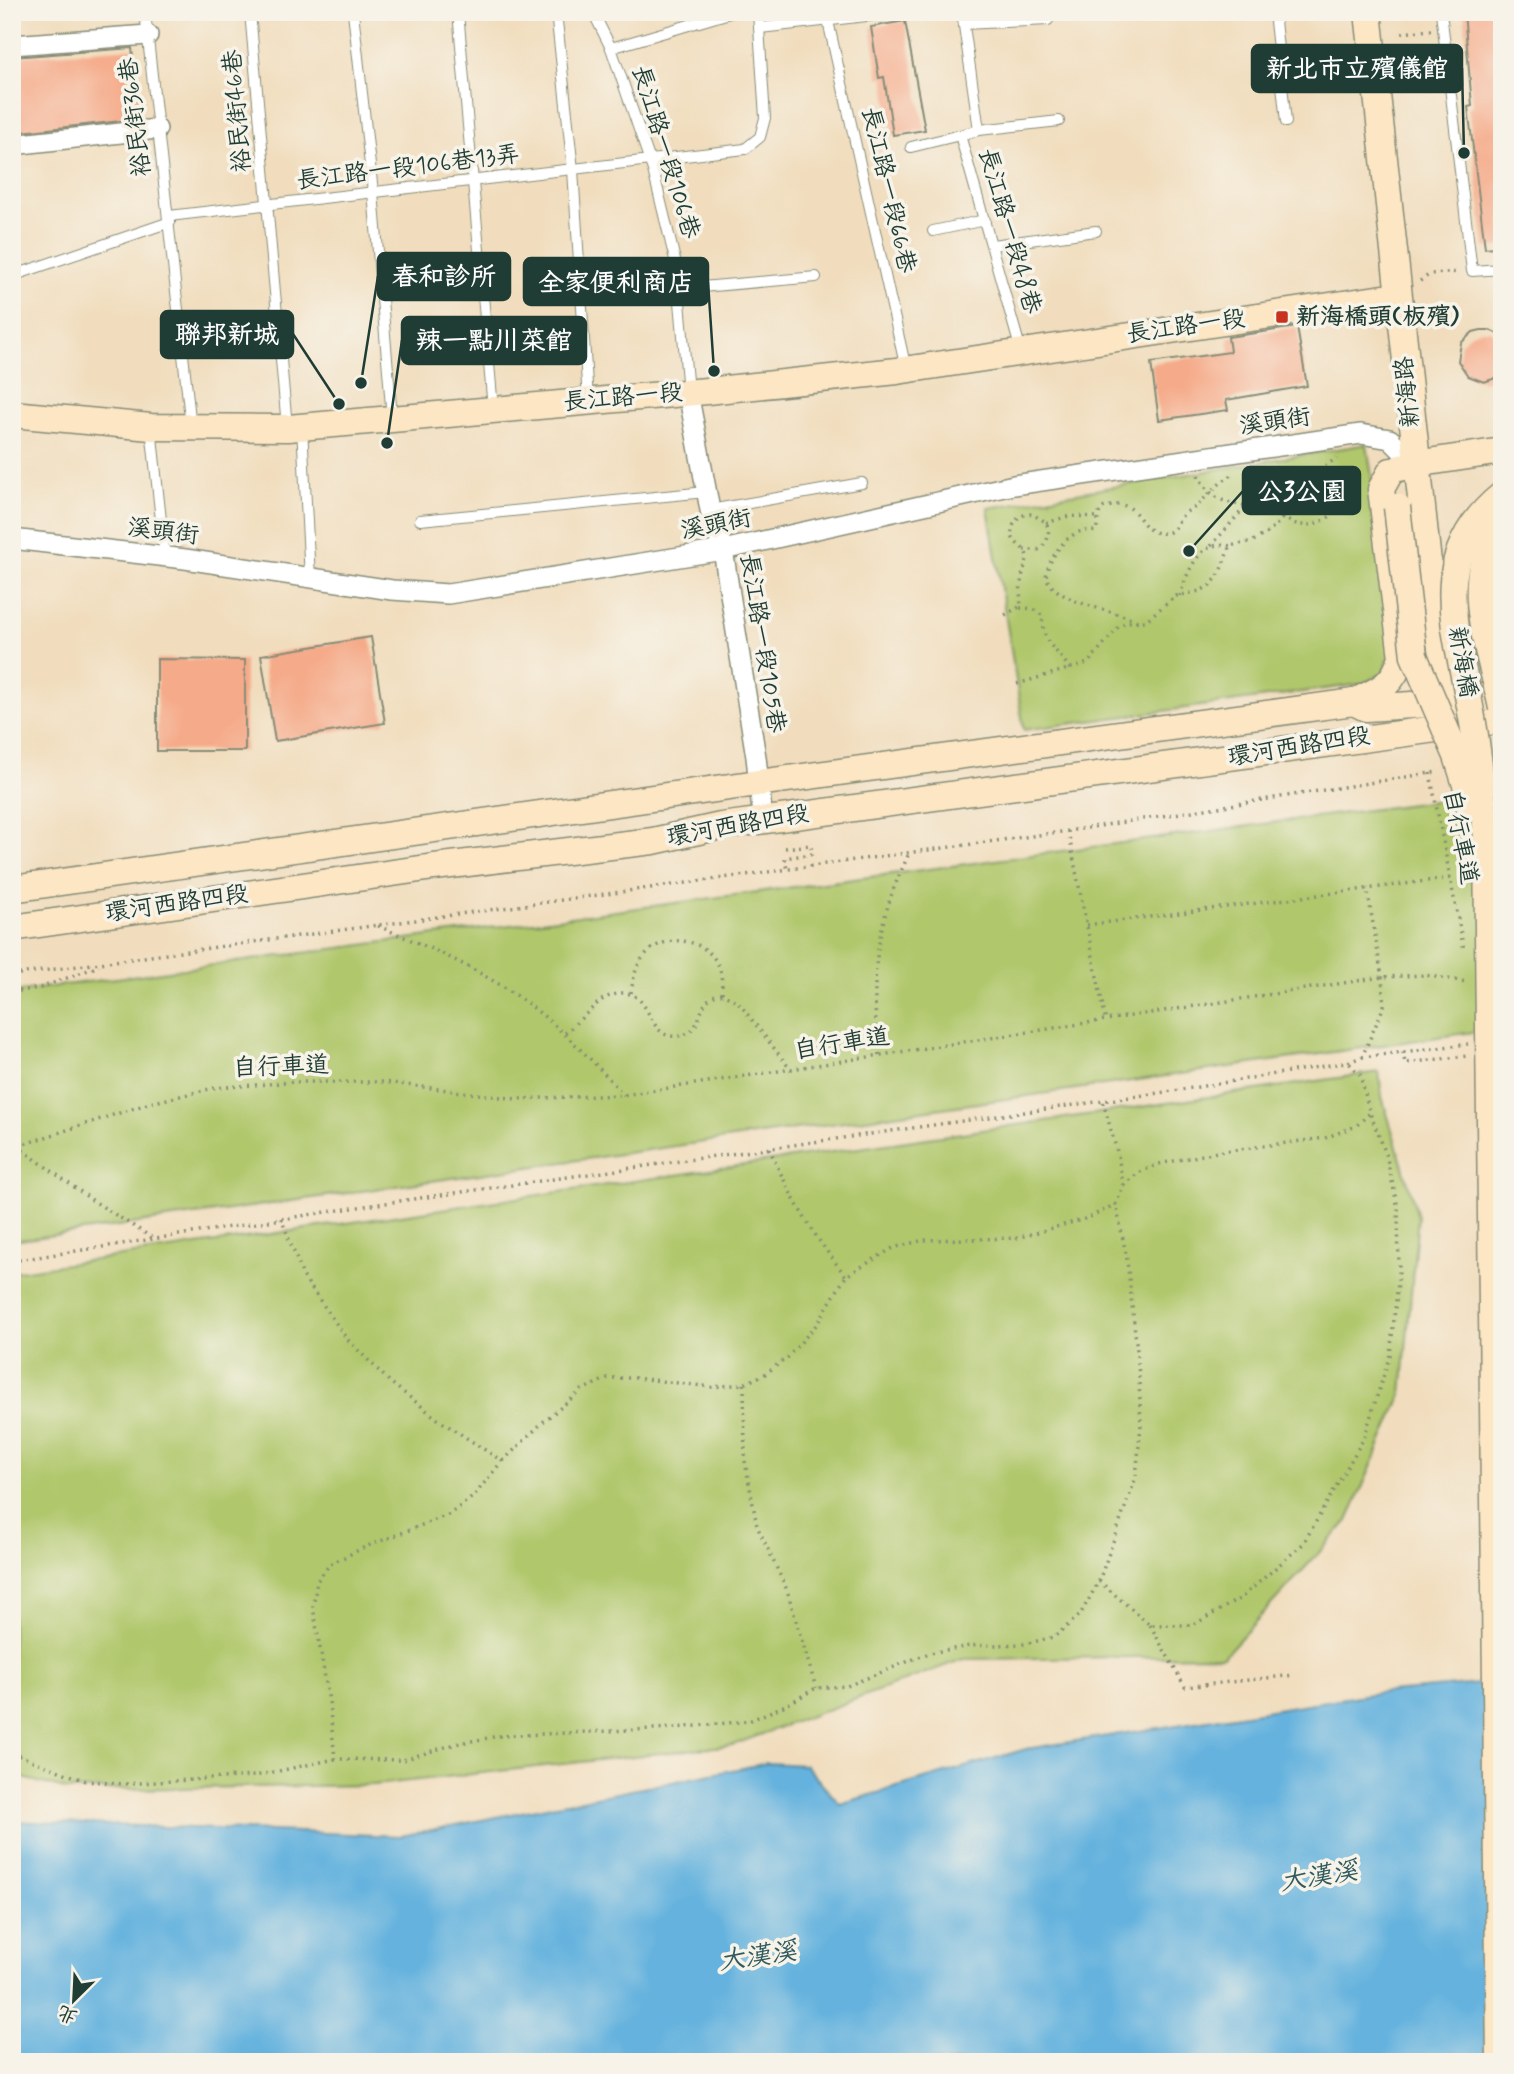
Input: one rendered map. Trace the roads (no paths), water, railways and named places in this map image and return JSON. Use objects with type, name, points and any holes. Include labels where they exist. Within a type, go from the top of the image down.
[{"type":"street","name":"新海路","points":[[1368,12],[1397,296],[1403,467],[1441,649],[1461,714]]},
{"type":"street","points":[[12,46],[148,34]]},
{"type":"street","points":[[12,145],[157,129]]},
{"type":"street","name":"長江路一段","points":[[12,414],[151,427],[295,427],[392,419],[906,369],[1397,296]]},
{"type":"street","name":"長江路一段105巷","points":[[688,392],[708,501],[723,550],[762,820]]},
{"type":"street","name":"溪頭街","points":[[12,539],[165,557],[391,590],[448,594],[723,550],[1014,485],[1361,434],[1391,439],[1403,467]]},
{"type":"street","points":[[1354,702],[1383,687],[1396,676],[1402,657],[1381,489],[1403,467],[1502,451]]},
{"type":"street","points":[[1403,467],[1397,507],[1414,656],[1457,757],[1467,788],[1476,853],[1486,893]]},
{"type":"street","name":"新海橋","points":[[1500,2062],[1487,839],[1476,736],[1451,600],[1457,558],[1464,541],[1483,512],[1502,495]]},
{"type":"street","name":"新海橋","points":[[1502,520],[1486,548],[1478,582],[1482,621],[1502,708]]},
{"type":"street","points":[[1502,565],[1497,579],[1497,612],[1502,634]]},
{"type":"street","points":[[1461,714],[1502,693]]},
{"type":"street","name":"環河西路四段","points":[[12,889],[1354,702],[1366,708],[1461,714]]},
{"type":"street","points":[[1461,714],[1502,720]]},
{"type":"street","name":"環河西路四段","points":[[12,928],[434,867],[653,841],[762,820],[1293,750],[1392,733],[1461,714]]},
{"type":"lane","name":"裕民街36巷","points":[[145,12],[191,427]]},
{"type":"lane","name":"裕民街46巷","points":[[250,12],[268,206],[310,578]]},
{"type":"lane","points":[[353,12],[373,192],[392,419]]},
{"type":"lane","points":[[457,12],[493,409]]},
{"type":"lane","points":[[556,12],[573,170],[588,401]]},
{"type":"lane","name":"長江路一段106巷","points":[[593,12],[611,48],[651,162],[677,268],[688,392]]},
{"type":"lane","points":[[611,48],[733,12]]},
{"type":"lane","points":[[758,12],[760,28],[902,12]]},
{"type":"lane","name":"長江路一段48巷","points":[[962,12],[979,130],[960,135],[1021,351]]},
{"type":"lane","points":[[1274,12],[1286,122]]},
{"type":"lane","points":[[1441,12],[1472,271],[1502,269]]},
{"type":"lane","points":[[964,24],[1048,20]]},
{"type":"lane","name":"長江路一段66巷","points":[[828,21],[906,369]]},
{"type":"lane","name":"長江路一段106巷13弄","points":[[12,276],[170,219],[373,192],[651,162],[745,149],[760,137],[765,118],[760,28]]},
{"type":"lane","points":[[979,130],[1059,121]]},
{"type":"lane","points":[[911,147],[960,135]]},
{"type":"lane","points":[[933,231],[985,219]]},
{"type":"lane","points":[[992,245],[1096,231]]},
{"type":"lane","points":[[679,289],[816,277]]},
{"type":"lane","points":[[151,427],[165,557]]},
{"type":"lane","points":[[420,520],[708,501],[862,482]]},
{"type":"water","name":"大漢溪","points":[[1502,1682],[1502,2062],[12,2062],[12,1821],[401,1836],[767,1763],[805,1765],[840,1804],[1026,1749],[1377,1693]]},
{"type":"place","name":"新北市立殯儀館","points":[[1464,153]]},
{"type":"place","name":"新海橋頭(板殯)","points":[[1282,317]]},
{"type":"place","name":"全家便利商店","points":[[714,371]]},
{"type":"place","name":"春和診所","points":[[361,383]]},
{"type":"place","name":"聯邦新城","points":[[339,404]]},
{"type":"place","name":"辣一點川菜館","points":[[387,443]]},
{"type":"place","name":"公3公園","points":[[1189,551]]}]
